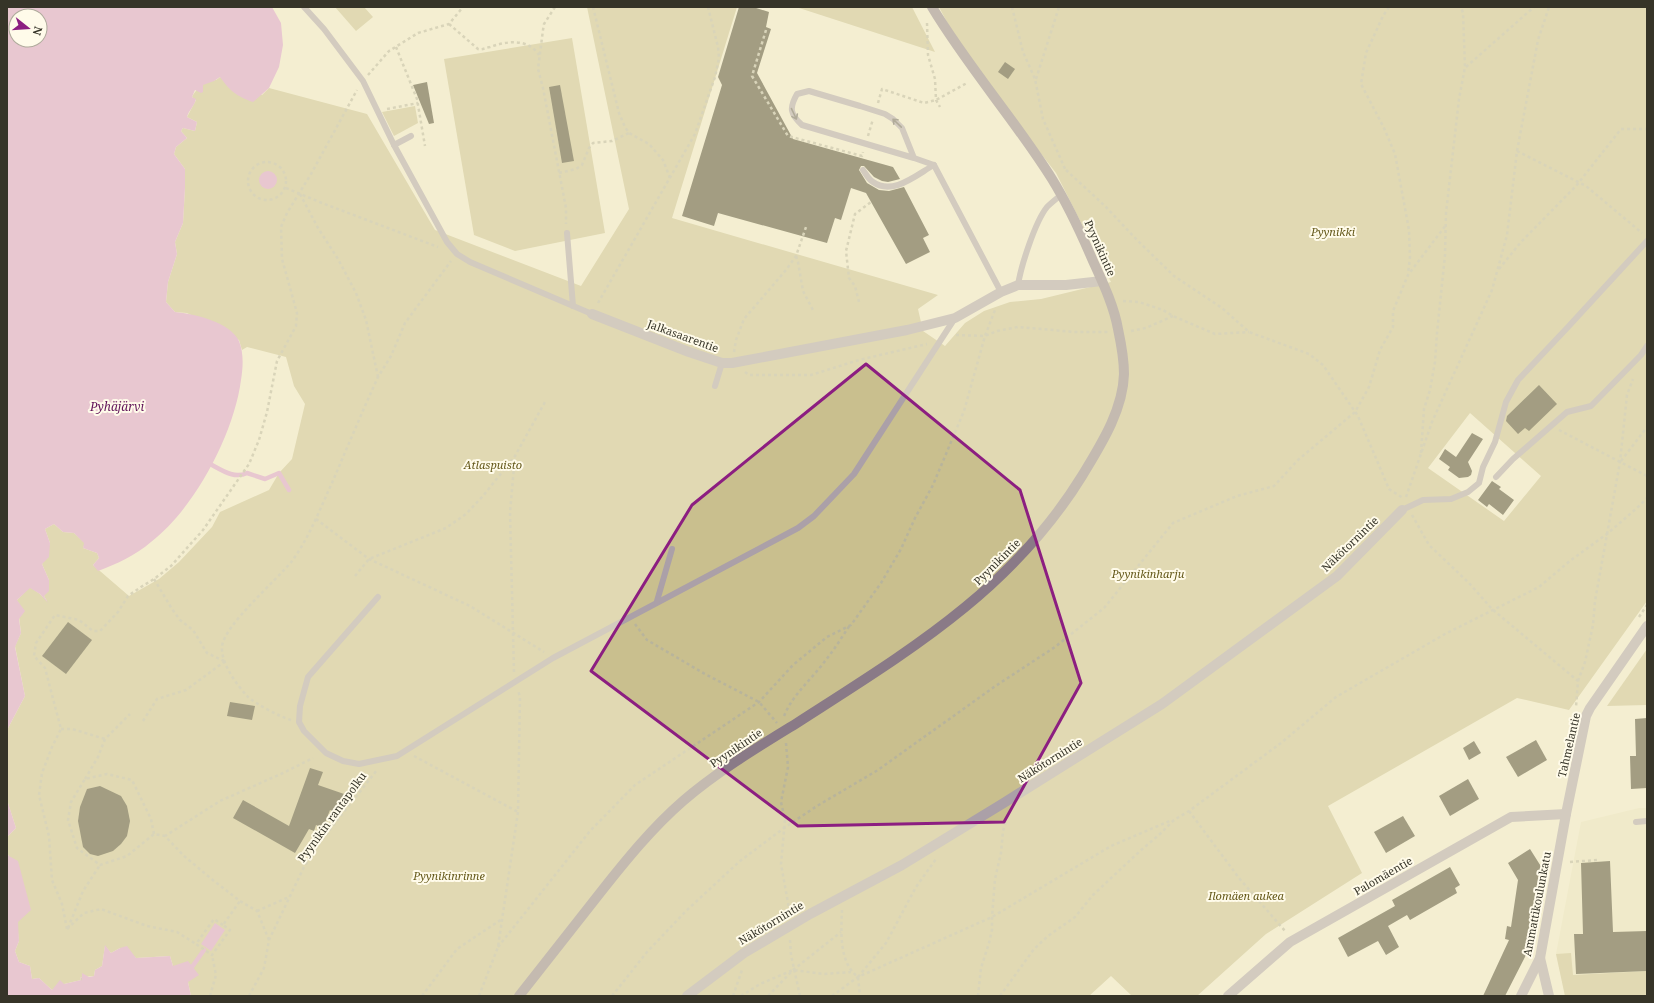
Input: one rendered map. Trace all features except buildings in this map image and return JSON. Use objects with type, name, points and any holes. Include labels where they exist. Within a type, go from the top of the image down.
[{"type":"street","name":"Pyynikintie","points":[[519,996],[653,828],[685,800],[718,774],[896,659],[943,626],[998,580],[1042,532],[1078,483],[1096,454],[1117,408],[1121,396],[1124,372],[1118,332],[1109,299],[1077,224],[1052,178],[951,39],[932,7]]},
{"type":"street","name":"Jalkasaarentie","points":[[592,314],[689,352],[727,363],[907,330],[955,318],[1001,292],[1018,285],[1066,286],[1102,281]]},
{"type":"street","name":"Näkötornintie","points":[[687,996],[744,953],[792,924],[908,861],[1162,704],[1337,576],[1402,510]]},
{"type":"street","name":"Tahmelantie","points":[[1566,814],[1586,716],[1647,626]]},
{"type":"street","name":"Ammattikoulunkatu","points":[[1522,996],[1540,958],[1566,814]]},
{"type":"street","name":"Palomäentie","points":[[1228,996],[1290,942],[1511,817],[1566,814]]},
{"type":"street","points":[[1540,958],[1549,996]]},
{"type":"lane","name":"Jalkasaarentie","points":[[304,7],[324,29],[363,81],[394,145],[447,242],[457,254],[470,262],[592,314]]},
{"type":"lane","points":[[914,158],[902,128],[889,116],[809,91],[796,94],[792,102],[791,109],[796,120],[802,125],[934,165],[1001,292]]},
{"type":"lane","points":[[394,145],[411,136]]},
{"type":"lane","points":[[863,170],[872,182],[887,188],[902,184],[934,165]]},
{"type":"lane","points":[[1018,285],[1023,263],[1039,222],[1046,208],[1061,195]]},
{"type":"lane","points":[[567,233],[573,306]]},
{"type":"lane","points":[[1402,510],[1423,500],[1451,498],[1457,496],[1468,492],[1478,483],[1483,467],[1496,442],[1506,402],[1518,380],[1647,240]]},
{"type":"lane","points":[[378,597],[308,677],[300,706],[299,722],[304,731],[326,753],[343,761],[359,764],[385,760],[397,756],[553,658],[657,601],[798,528],[814,516],[854,474],[955,318]]},
{"type":"lane","points":[[1496,477],[1550,425],[1567,412],[1591,406],[1647,346]]},
{"type":"lane","points":[[715,386],[727,363]]},
{"type":"lane","points":[[657,601],[672,549]]},
{"type":"lane","points":[[1636,822],[1647,821]]},
{"type":"path","points":[[67,929],[62,904],[52,880],[49,836],[39,795],[42,773],[61,729],[44,668],[34,656],[36,643],[55,615],[79,620],[93,631],[100,631],[118,612],[128,596],[171,566],[203,530],[249,464],[259,440],[267,412],[279,356],[292,336],[296,326],[297,313],[282,259],[281,227],[287,214],[300,194],[349,103],[363,81],[389,51],[418,33],[449,24],[463,7]]},
{"type":"path","points":[[555,7],[544,24],[538,69],[544,88],[566,208],[567,233]]},
{"type":"path","points":[[593,7],[619,113],[625,127],[629,133],[650,144],[663,160],[670,178]]},
{"type":"path","points":[[592,314],[695,134],[715,77],[719,58],[718,47],[708,7]]},
{"type":"path","points":[[1012,7],[1023,52],[1035,79],[1043,119],[1066,170],[1105,206],[1174,276],[1222,308],[1249,332],[1309,354],[1323,365],[1355,412],[1390,489],[1405,499],[1421,457],[1432,422],[1492,290],[1508,235],[1517,151],[1538,40],[1549,7]]},
{"type":"path","points":[[1035,79],[1059,7]]},
{"type":"path","points":[[1389,7],[1383,16],[1366,53],[1361,84],[1384,128],[1395,154],[1409,230],[1410,257],[1408,275]]},
{"type":"path","points":[[1421,457],[1424,409],[1430,390],[1435,362],[1445,255],[1446,225],[1459,99],[1465,67],[1463,13],[1461,7]]},
{"type":"path","points":[[1465,67],[1534,7]]},
{"type":"path","points":[[927,23],[928,55],[935,79],[936,100],[940,107]]},
{"type":"path","points":[[449,24],[478,49],[481,50],[501,43],[519,42],[530,46],[536,50],[539,55]]},
{"type":"path","points":[[396,47],[418,103],[425,146]]},
{"type":"path","points":[[862,156],[882,89],[924,103],[936,100],[968,83]]},
{"type":"path","points":[[388,108],[418,103]]},
{"type":"path","points":[[1497,270],[1521,242],[1578,183],[1621,129],[1647,129]]},
{"type":"path","points":[[559,173],[576,169],[582,165],[588,148],[593,143],[612,141],[629,133]]},
{"type":"path","points":[[1517,151],[1586,186],[1647,237]]},
{"type":"path","points":[[272,161],[282,167],[287,176],[286,188],[279,197],[269,201],[258,198],[250,190],[247,179],[251,169],[260,162],[272,161]]},
{"type":"path","points":[[1052,178],[1066,170]]},
{"type":"path","points":[[286,188],[457,254],[405,323],[391,356],[378,377],[316,519],[294,558],[228,631],[222,646],[224,662],[237,683],[249,698],[282,717],[299,722]]},
{"type":"path","points":[[300,194],[356,293],[366,320],[378,377]]},
{"type":"path","points":[[859,302],[855,286],[849,278],[846,251],[855,214],[871,202]]},
{"type":"path","points":[[612,996],[647,952],[686,911],[740,862],[784,828],[817,806],[884,766],[994,687],[1055,646],[1104,608],[1173,524],[1237,496],[1274,486],[1298,460],[1355,412],[1369,388],[1380,350],[1393,327],[1393,311],[1408,275],[1446,225]]},
{"type":"path","points":[[806,227],[796,256],[744,319],[727,363],[748,375],[811,375],[859,360],[941,341],[955,335],[985,336],[997,331],[1018,327],[1075,332],[1118,332],[1146,328],[1173,316]]},
{"type":"path","points":[[796,256],[803,291],[814,312]]},
{"type":"path","points":[[800,996],[793,970],[789,938],[792,924],[781,864],[785,820],[781,802],[788,767],[783,719],[788,708],[799,692],[826,661],[851,625],[885,576],[901,549],[915,518],[933,485],[964,411],[985,336],[1001,292]]},
{"type":"path","points":[[1109,299],[1139,302],[1163,310],[1173,316],[1215,334],[1249,332]]},
{"type":"path","points":[[1576,707],[1578,681],[1585,662],[1593,625],[1595,601],[1620,462],[1628,395],[1634,375]]},
{"type":"path","points":[[355,576],[370,559],[446,528],[466,514],[515,456],[544,402]]},
{"type":"path","points":[[1550,425],[1647,476]]},
{"type":"path","points":[[1620,462],[1647,427]]},
{"type":"path","points":[[479,996],[498,947],[518,812],[520,697],[515,682],[512,633],[510,512],[515,456]]},
{"type":"path","points":[[832,996],[858,977],[992,917],[1111,846],[1174,820],[1189,811],[1281,743],[1336,697],[1445,634],[1492,609],[1539,587],[1571,560],[1607,534],[1647,498]]},
{"type":"path","points":[[1402,510],[1411,513],[1429,545],[1469,583],[1492,609],[1578,681]]},
{"type":"path","points":[[316,519],[370,559],[470,606],[553,658]]},
{"type":"path","points":[[154,579],[172,609],[180,620],[193,630],[207,653],[224,662]]},
{"type":"path","points":[[629,616],[647,640],[705,674],[759,702],[784,731]]},
{"type":"path","points":[[498,947],[590,831],[635,786],[759,702],[793,665],[827,637],[851,625]]},
{"type":"path","points":[[143,721],[157,698],[186,690],[224,662]]},
{"type":"path","points":[[100,865],[77,848],[68,820],[71,802],[98,757],[105,739],[130,714]]},
{"type":"path","points":[[61,729],[72,729],[105,739]]},
{"type":"path","points":[[406,751],[418,759],[518,812]]},
{"type":"path","points":[[165,836],[220,801],[313,758]]},
{"type":"path","name":"Pyynikin rantapolku","points":[[249,996],[264,968],[270,940],[304,867],[321,842],[385,760]]},
{"type":"path","points":[[85,779],[107,774],[132,780],[151,819],[154,834]]},
{"type":"path","points":[[978,996],[981,968],[992,930],[995,879],[1001,853],[1003,831],[1009,811]]},
{"type":"path","points":[[1189,811],[1239,878],[1288,935]]},
{"type":"path","points":[[1000,996],[1034,949],[1048,936],[1075,917],[1093,895],[1174,820]]},
{"type":"path","points":[[67,929],[83,891],[100,865],[127,856],[154,834],[165,836],[184,856],[240,901],[257,911],[270,940]]},
{"type":"path","points":[[860,996],[858,977],[886,943],[916,887],[938,856]]},
{"type":"path","points":[[1570,862],[1597,860]]},
{"type":"path","points":[[843,896],[841,932],[846,964],[851,972],[858,977]]},
{"type":"path","points":[[257,911],[290,897]]},
{"type":"path","points":[[223,925],[240,901]]},
{"type":"path","points":[[67,929],[84,913],[102,909],[147,926],[177,932],[212,955],[216,975],[210,996]]},
{"type":"path","points":[[196,944],[214,919],[223,925],[230,930],[212,955]]},
{"type":"path","points":[[422,996],[457,950],[502,919]]},
{"type":"path","points":[[768,996],[793,970],[841,932]]},
{"type":"path","points":[[733,996],[742,968],[744,953]]},
{"type":"path","points":[[741,996],[760,984],[793,970],[824,974],[851,972]]},
{"type":"highlighted area","points":[[866,364],[1020,490],[1081,683],[1004,822],[798,826],[591,671],[692,505]]},
{"type":"shaded area","points":[[1639,808],[1647,808],[1647,996],[1565,996],[1556,954],[1581,822]]},
{"type":"green space","points":[[335,7],[364,7],[373,17],[356,31]]},
{"type":"green space","name":"Pyynikinharju","points":[[587,7],[737,7],[672,218],[938,295],[918,309],[923,331],[945,346],[965,323],[984,311],[1010,302],[1041,299],[1111,282],[1056,173],[965,56],[939,7],[1647,7],[1647,601],[1569,710],[1517,698],[1328,806],[1362,873],[1266,934],[1197,996],[1132,996],[1111,976],[1089,996],[191,996],[188,982],[173,966],[170,956],[136,958],[120,948],[111,953],[105,946],[102,966],[95,970],[94,976],[82,977],[80,978],[81,980],[64,984],[52,990],[39,978],[32,979],[30,966],[19,962],[15,951],[19,941],[9,856],[7,853],[7,837],[16,828],[8,803],[7,730],[25,696],[15,646],[21,633],[17,600],[30,587],[47,601],[44,596],[49,580],[42,564],[50,543],[45,529],[54,524],[63,532],[74,533],[85,543],[83,548],[97,553],[99,558],[93,565],[129,596],[159,579],[179,562],[212,527],[220,512],[269,490],[279,473],[292,459],[305,404],[294,386],[286,357],[247,347],[242,350],[239,340],[187,313],[175,312],[166,302],[168,282],[177,254],[175,242],[183,223],[185,188],[185,169],[174,154],[176,147],[187,138],[181,131],[183,128],[195,131],[197,122],[187,117],[196,100],[192,97],[194,93],[203,84],[216,80],[220,77],[262,95],[269,88],[367,114],[435,230],[581,286],[629,209]],"holes":[[[1470,413],[1541,476],[1504,521],[1428,468]]]},
{"type":"green space","points":[[796,7],[912,7],[935,52]]},
{"type":"green space","points":[[572,38],[605,233],[515,251],[474,235],[444,59]]},
{"type":"green space","points":[[415,106],[418,123],[394,136],[382,112]]},
{"type":"green space","points":[[1647,649],[1647,705],[1607,706]]},
{"type":"green space","points":[[1571,953],[1573,975],[1647,971],[1647,996],[1565,996],[1556,954]]},
{"type":"water","name":"Pyhäjärvi","points":[[7,7],[272,7],[281,23],[283,45],[279,67],[269,88],[253,102],[242,98],[234,92],[220,77],[203,85],[203,92],[201,93],[195,90],[192,97],[196,99],[187,117],[197,122],[195,131],[183,128],[181,131],[187,138],[176,147],[174,154],[185,169],[185,188],[183,223],[175,242],[177,254],[168,282],[166,302],[175,312],[202,317],[220,324],[234,334],[239,341],[243,360],[242,371],[237,401],[230,423],[210,468],[183,510],[145,547],[133,555],[98,571],[93,565],[99,558],[97,553],[83,548],[84,543],[74,533],[63,532],[54,524],[45,529],[50,543],[49,557],[42,564],[49,580],[49,591],[44,596],[48,603],[40,594],[30,588],[17,600],[25,611],[19,619],[21,633],[15,647],[25,696],[7,730]]},
{"type":"water","points":[[268,171],[274,174],[277,180],[274,186],[268,189],[262,186],[259,180],[262,174]]},
{"type":"water","points":[[7,784],[8,803],[16,828],[7,837]]},
{"type":"water","points":[[7,853],[9,856],[18,861],[31,910],[18,922],[19,941],[15,951],[19,962],[30,966],[32,979],[39,978],[52,990],[60,980],[64,984],[81,980],[80,978],[82,977],[82,973],[89,977],[94,976],[95,970],[102,966],[105,945],[111,953],[127,946],[136,958],[170,956],[173,966],[188,961],[199,975],[188,982],[191,996],[7,996]]},
{"type":"water","points":[[215,923],[225,930],[211,951],[201,944]]},
{"type":"waterway","points":[[212,465],[234,475],[243,475],[247,473],[265,479],[279,473],[289,490]]},
{"type":"waterway","points":[[192,967],[204,950]]},
{"type":"park label","name":"Pyynikki","points":[[1333,232]]},
{"type":"park label","name":"Atlaspuisto","points":[[493,465]]},
{"type":"park label","name":"Pyynikinrinne","points":[[449,876]]},
{"type":"park label","name":"Ilomäen aukea","points":[[1246,896]]}]
